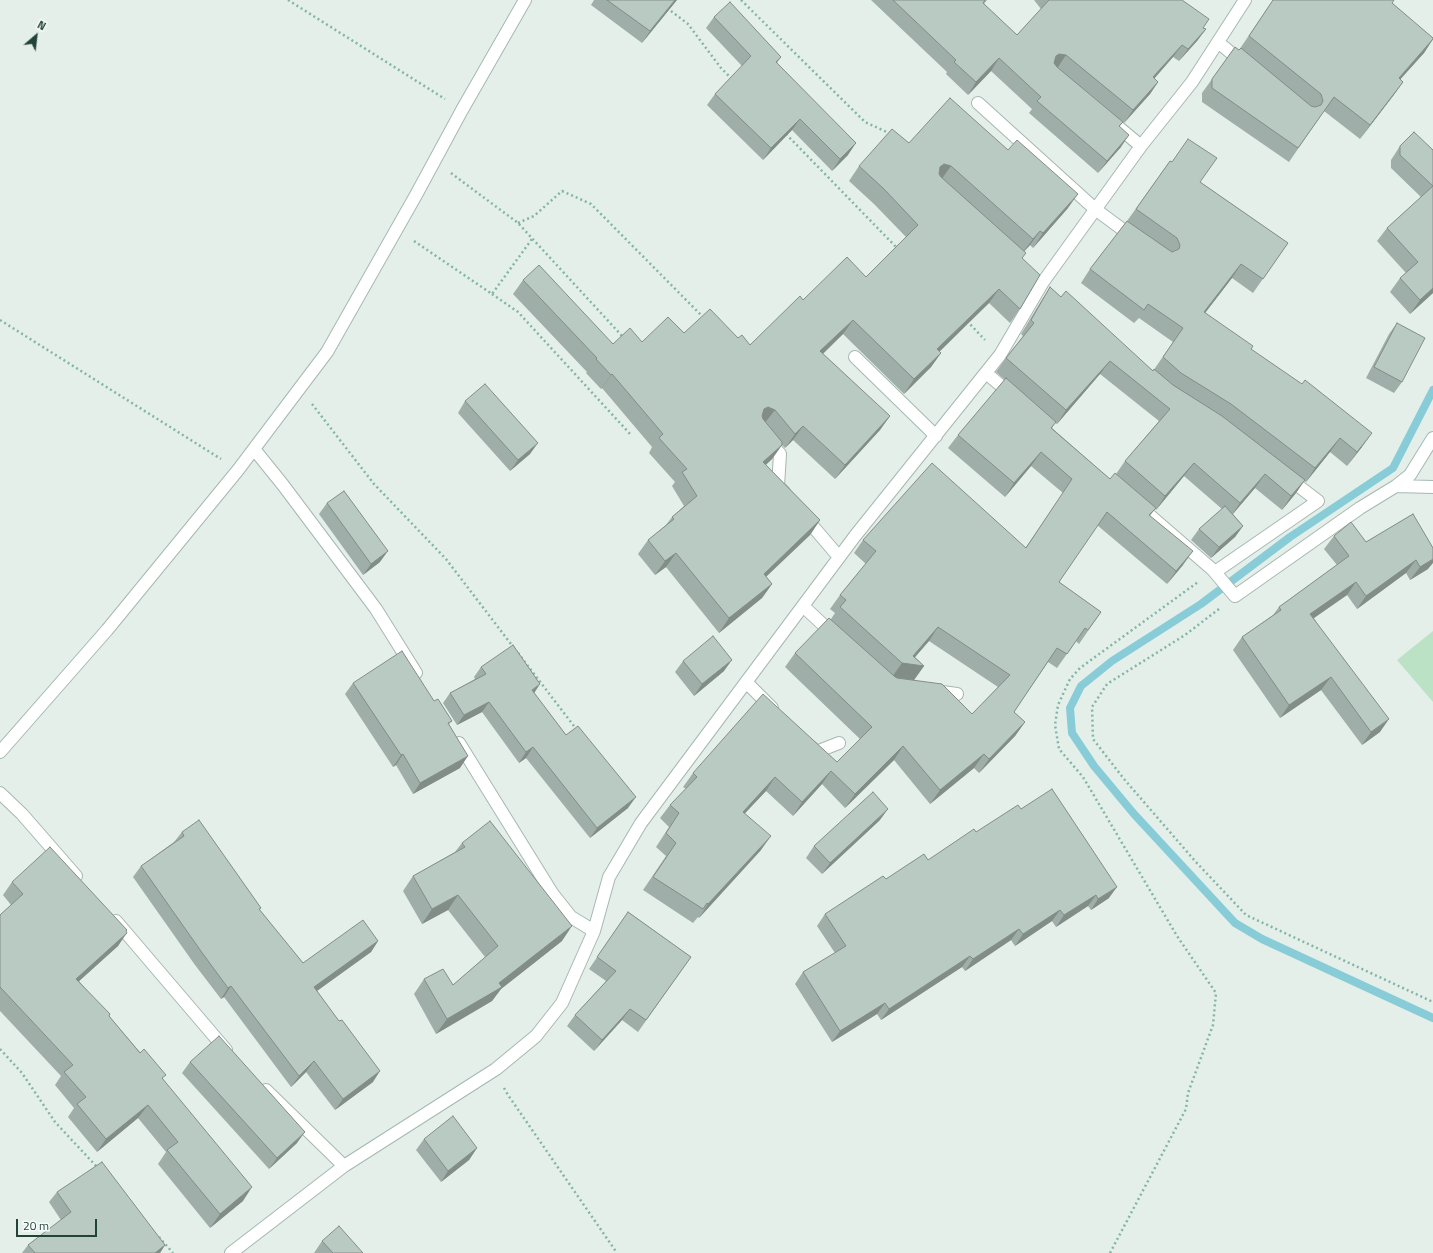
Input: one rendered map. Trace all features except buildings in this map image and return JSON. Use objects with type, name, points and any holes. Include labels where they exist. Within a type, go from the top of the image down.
[{"type":"street","points":[[0,752],[107,630],[238,470],[327,352],[525,0]]},
{"type":"street","points":[[231,1253],[344,1166],[496,1069],[536,1036],[562,1003],[594,930],[609,877],[641,824],[839,557],[1000,355],[1040,280],[1141,146],[1192,82],[1245,0]]},
{"type":"street","points":[[1218,42],[1253,71]]},
{"type":"street","points":[[978,102],[1095,209],[1144,245]]},
{"type":"street","points":[[1106,117],[1141,146]]},
{"type":"street","points":[[1040,280],[1054,293]]},
{"type":"street","points":[[855,357],[936,436]]},
{"type":"street","points":[[986,373],[1020,402]]},
{"type":"street","points":[[759,429],[780,454],[778,486],[839,557]]},
{"type":"street","points":[[1131,498],[1215,572],[1232,592],[1396,486],[1410,475],[1433,438]]},
{"type":"street","points":[[254,449],[283,485],[376,610],[421,682]]},
{"type":"street","points":[[1215,572],[1318,500],[1280,472]]},
{"type":"street","points":[[1396,486],[1433,486]]},
{"type":"street","points":[[803,606],[843,643]]},
{"type":"street","points":[[746,682],[778,714]]},
{"type":"street","points":[[926,690],[957,694]]},
{"type":"street","points":[[454,735],[552,893],[571,916],[594,930]]},
{"type":"street","points":[[805,741],[816,752],[839,743]]},
{"type":"street","points":[[0,794],[22,814],[85,885]]},
{"type":"street","points":[[111,915],[234,1059]]},
{"type":"street","points":[[256,1080],[344,1166]]},
{"type":"path","points":[[288,0],[462,110]]},
{"type":"path","points":[[741,0],[865,122],[894,135]]},
{"type":"path","points":[[662,4],[688,24],[721,68],[736,84]]},
{"type":"path","points":[[785,134],[902,253]]},
{"type":"path","points":[[435,160],[518,223],[624,338]]},
{"type":"path","points":[[518,223],[534,216],[562,192],[591,204],[706,320]]},
{"type":"path","points":[[397,229],[518,312],[631,435]]},
{"type":"path","points":[[492,294],[532,239]]},
{"type":"path","points":[[962,316],[1000,355]]},
{"type":"path","points":[[0,320],[238,470]]},
{"type":"path","points":[[300,388],[374,484],[446,559],[578,732]]},
{"type":"path","points":[[1110,1253],[1186,1109],[1188,1093],[1213,1025],[1216,993],[1177,936],[1083,777],[1059,749],[1055,725],[1058,705],[1070,679],[1080,668],[1215,572]]},
{"type":"path","points":[[1232,592],[1185,635],[1107,684],[1092,707],[1093,739],[1124,778],[1195,861],[1246,915],[1433,1002]]},
{"type":"path","points":[[0,1049],[22,1073],[55,1122],[102,1172]]},
{"type":"path","points":[[496,1069],[508,1096],[617,1253]]},
{"type":"path","points":[[158,1236],[173,1253]]},
{"type":"green space","points":[[1433,631],[1433,702],[1397,660]]},
{"type":"waterway","points":[[1433,390],[1393,468],[1290,537],[1201,604],[1112,661],[1081,686],[1070,708],[1072,733],[1094,766],[1134,814],[1235,923],[1262,939],[1433,1018]]}]
